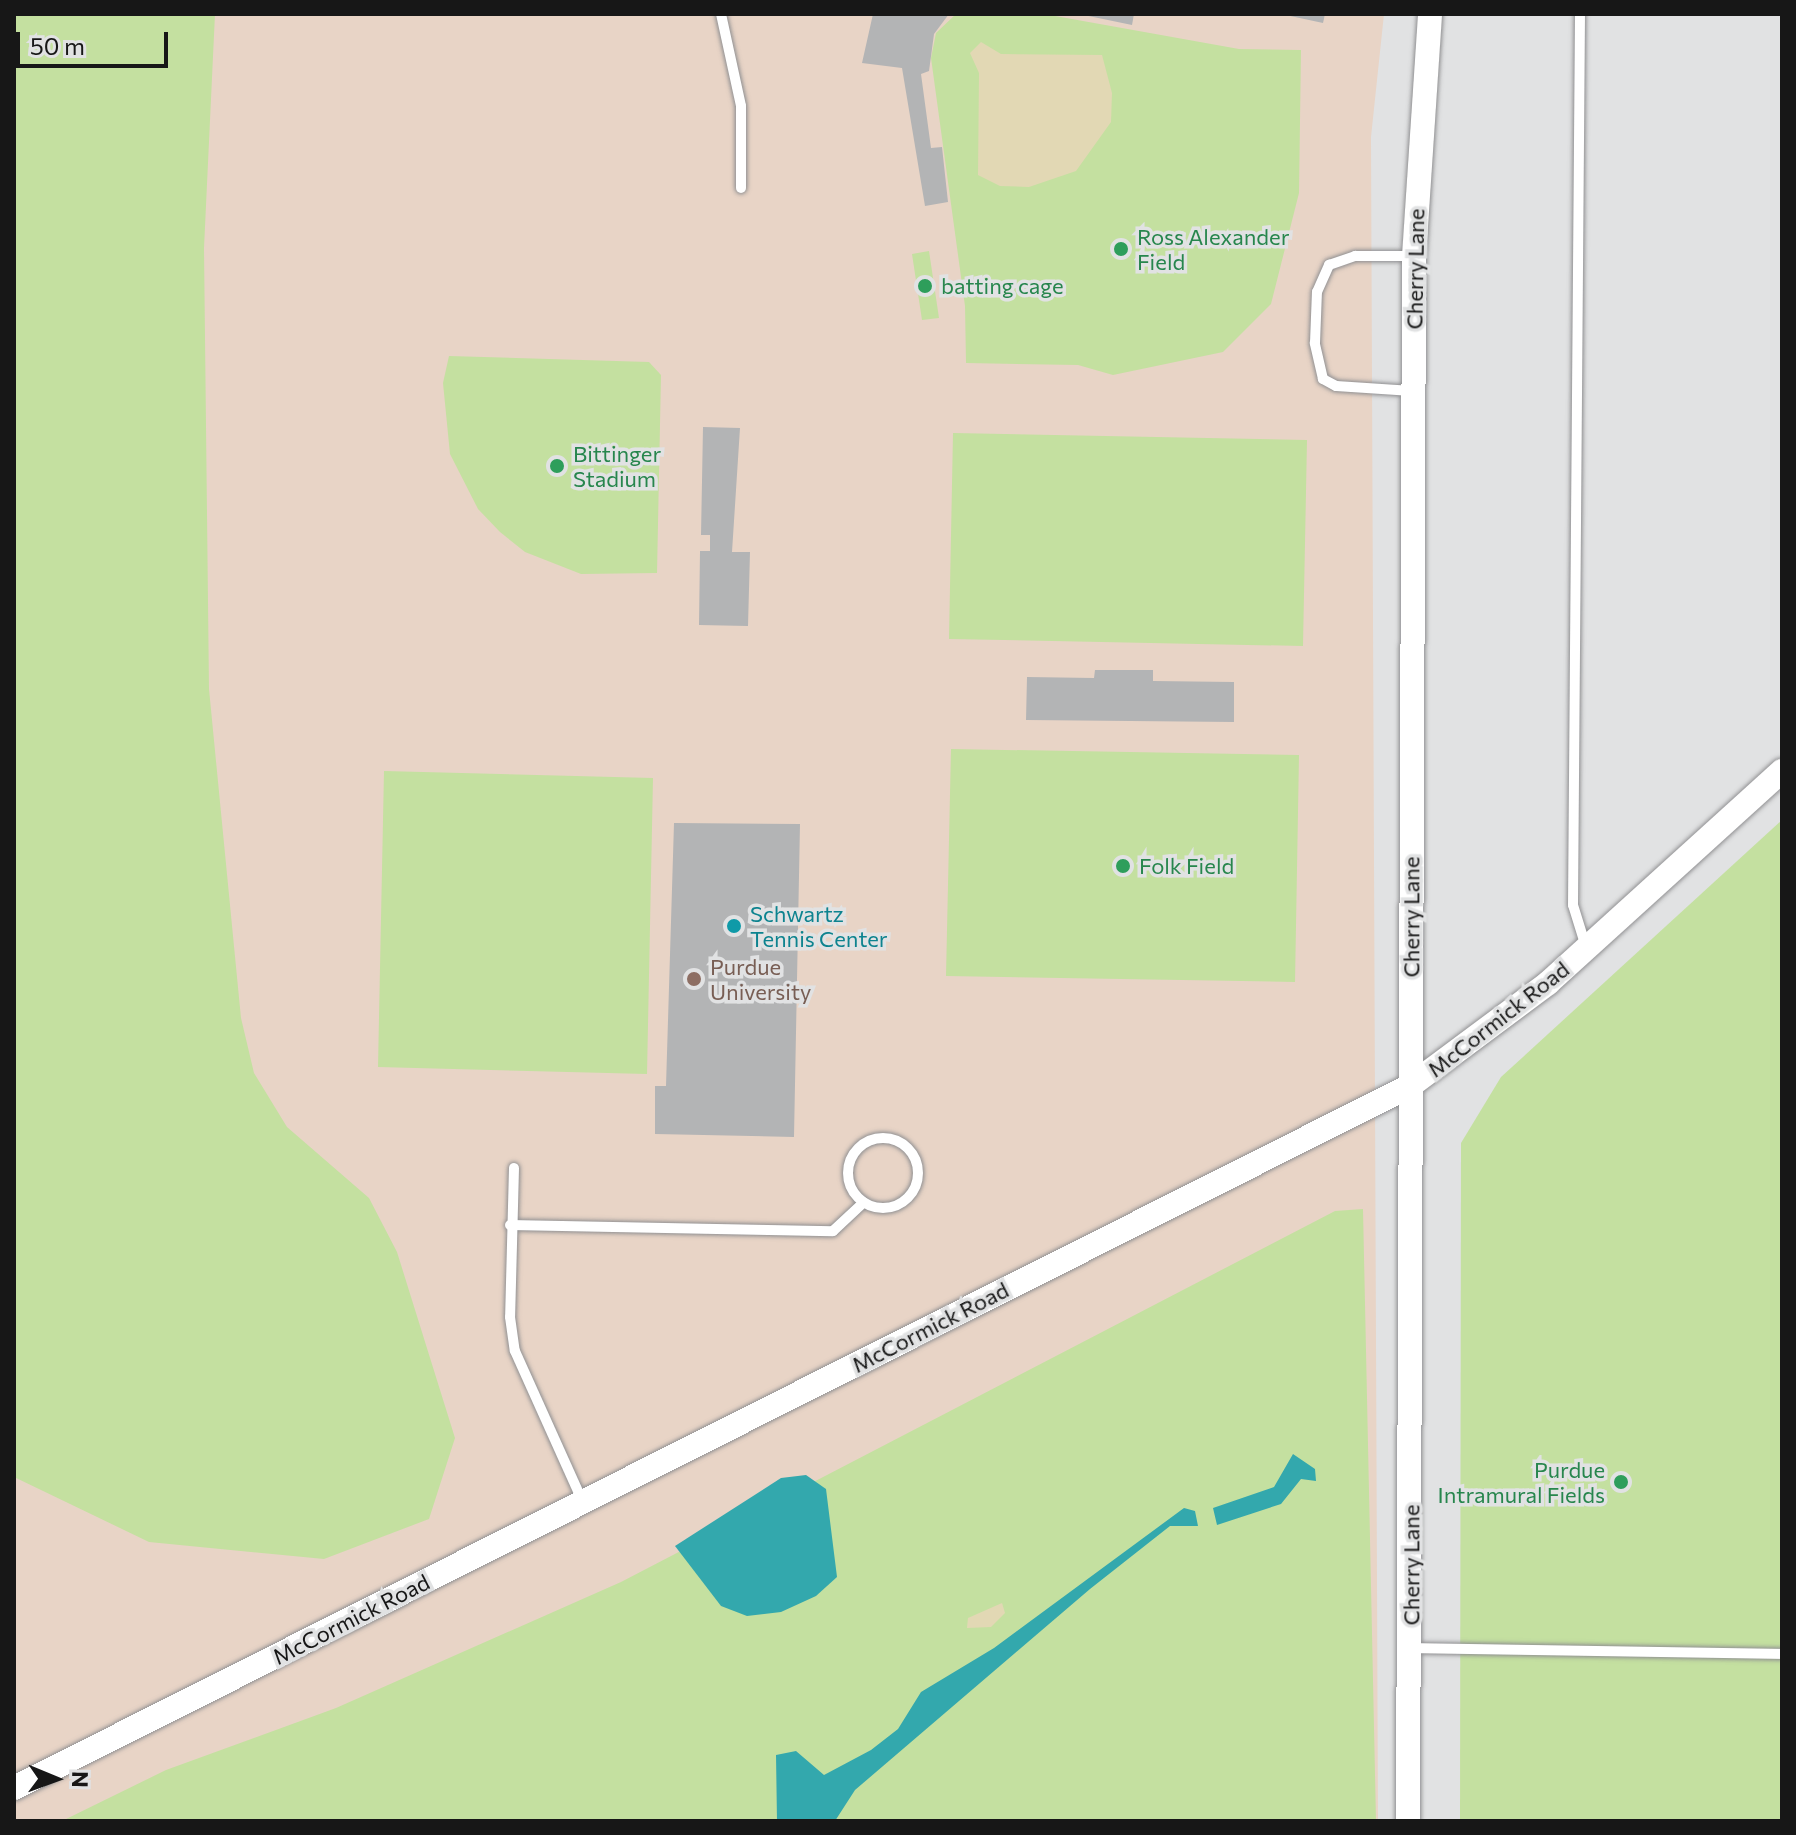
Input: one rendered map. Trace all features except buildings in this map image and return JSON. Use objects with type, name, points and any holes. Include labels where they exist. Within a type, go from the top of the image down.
[{"type":"street","name":"Cherry Lane","points":[[1408,1821],[1414,256],[1430,14]]},
{"type":"street","name":"McCormick Road","points":[[14,1788],[1410,1086],[1477,1040],[1586,949],[1782,771]]},
{"type":"lane","points":[[721,14],[741,106],[741,188]]},
{"type":"lane","points":[[1580,14],[1573,905],[1586,949]]},
{"type":"lane","points":[[1414,256],[1355,256],[1329,265],[1317,292],[1315,343],[1323,379],[1336,386],[1414,391]]},
{"type":"lane","points":[[873,1139],[896,1140],[917,1166],[914,1189],[887,1208],[864,1202],[850,1185],[850,1162],[873,1139]]},
{"type":"lane","points":[[514,1168],[510,1225],[515,1351],[582,1500]]},
{"type":"lane","points":[[510,1225],[833,1231],[864,1202]]},
{"type":"lane","points":[[1411,1648],[1782,1654]]},
{"type":"shaded area","name":"Purdue University","points":[[14,14],[1384,14],[1371,137],[1378,1821],[14,1821]]},
{"type":"green space","points":[[14,14],[215,14],[204,248],[209,689],[241,1018],[254,1073],[287,1127],[369,1198],[397,1252],[455,1438],[429,1519],[324,1559],[149,1542],[14,1477]]},
{"type":"green space","name":"Ross Alexander Field","points":[[956,14],[1044,14],[1239,49],[1301,50],[1299,193],[1271,304],[1223,352],[1113,375],[1078,365],[966,363],[965,306],[931,58],[936,33]]},
{"type":"green space","name":"batting cage","points":[[929,251],[939,318],[922,320],[912,254]]},
{"type":"green space","name":"Bittinger Stadium","points":[[449,356],[649,362],[661,375],[657,573],[581,574],[525,552],[500,532],[478,509],[450,454],[443,383]]},
{"type":"green space","points":[[953,433],[1307,440],[1303,646],[949,639]]},
{"type":"green space","name":"Folk Field","points":[[951,749],[1299,755],[1295,982],[946,976]]},
{"type":"green space","points":[[384,771],[653,778],[647,1074],[378,1067]]},
{"type":"green space","name":"Purdue Intramural Fields","points":[[1782,820],[1782,1821],[1460,1821],[1461,1143],[1501,1077]]},
{"type":"green space","points":[[1363,1209],[1376,1821],[62,1821],[166,1770],[336,1708],[621,1582],[1335,1211]]},
{"type":"sand","points":[[981,42],[1001,54],[1102,55],[1112,93],[1111,122],[1076,171],[1029,187],[1000,186],[978,175],[979,73],[970,53]]},
{"type":"sand","points":[[1002,1603],[1005,1613],[991,1627],[967,1628],[968,1618]]},
{"type":"water","points":[[1293,1454],[1315,1469],[1316,1481],[1301,1479],[1281,1504],[1217,1525],[1213,1508],[1274,1487]]},
{"type":"water","points":[[806,1475],[826,1489],[837,1577],[816,1596],[781,1612],[747,1616],[721,1606],[675,1546],[781,1478]]},
{"type":"water","points":[[1184,1508],[1195,1511],[1198,1526],[1170,1526],[1090,1589],[855,1790],[835,1821],[777,1821],[776,1755],[796,1751],[824,1775],[871,1750],[898,1729],[921,1692],[994,1648]]},
{"type":"place","name":"Ross Alexander Field","points":[[1121,249]]},
{"type":"place","name":"batting cage","points":[[925,286]]},
{"type":"place","name":"Bittinger Stadium","points":[[557,466]]},
{"type":"place","name":"Folk Field","points":[[1123,866]]},
{"type":"place","name":"Schwartz Tennis Center","points":[[734,926]]},
{"type":"place","name":"Purdue University","points":[[694,979]]},
{"type":"place","name":"Purdue Intramural Fields","points":[[1621,1482]]}]
